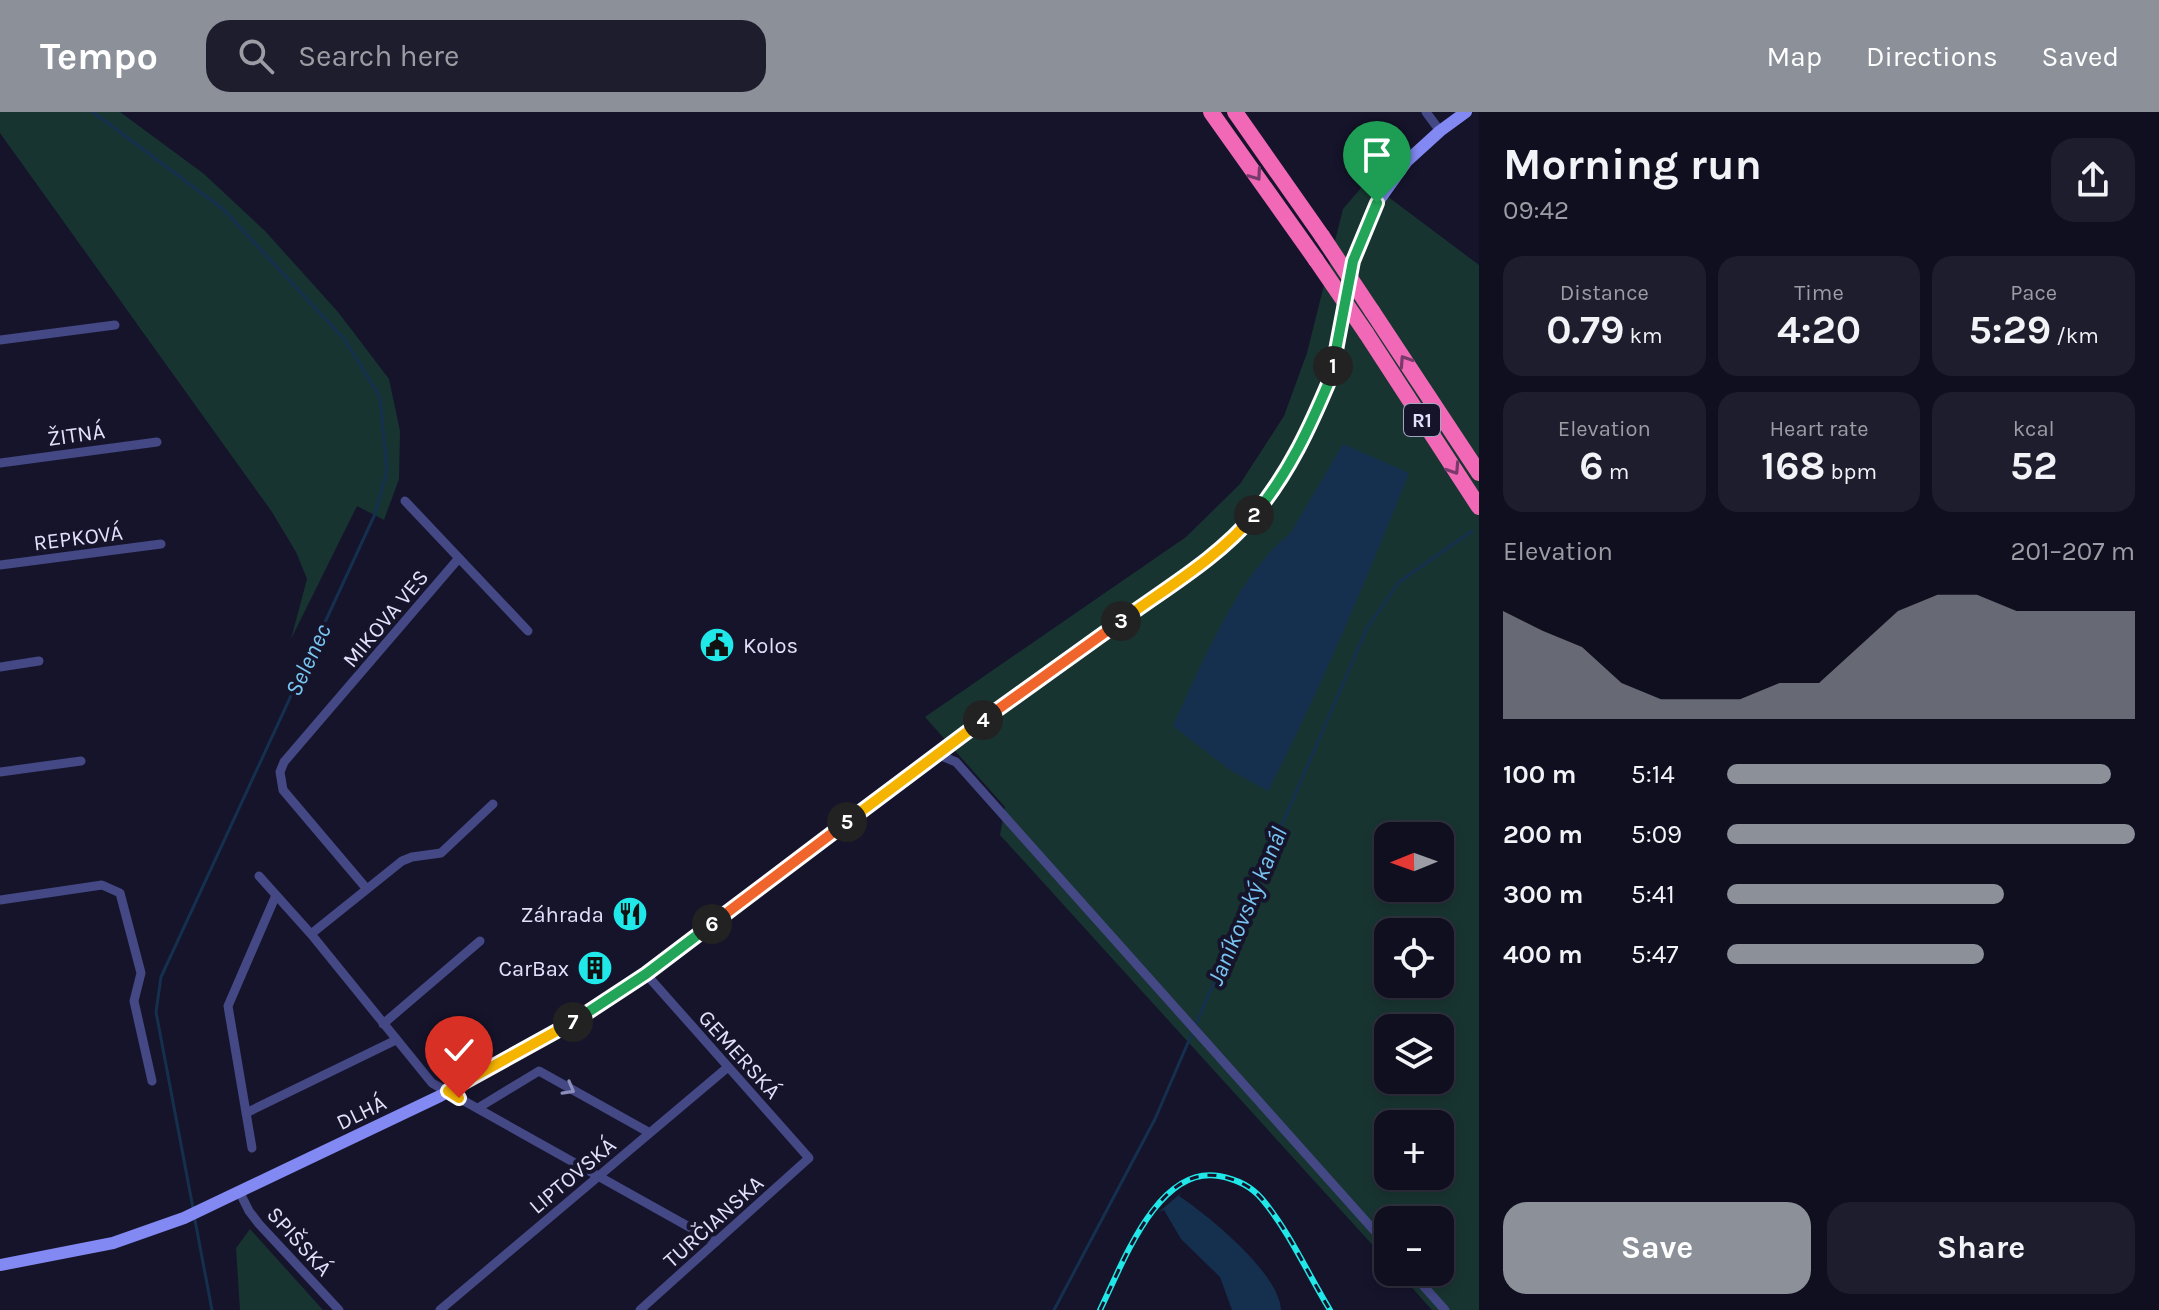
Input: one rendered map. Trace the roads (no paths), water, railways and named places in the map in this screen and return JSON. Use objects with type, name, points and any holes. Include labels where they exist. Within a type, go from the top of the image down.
[{"type":"highway","name":"R1","points":[[1211,112],[1366,333],[1479,507]]},
{"type":"highway","name":"R1","points":[[1235,112],[1322,236],[1479,473]]},
{"type":"street","points":[[1426,112],[1440,131]]},
{"type":"street","name":"DLHÁ","points":[[0,1265],[113,1243],[203,1210],[448,1091],[575,1021],[646,974],[983,720],[1188,573],[1241,531],[1273,493],[1299,450],[1331,377],[1353,261],[1377,203],[1407,161],[1466,112]]},
{"type":"street","points":[[0,340],[115,325]]},
{"type":"street","name":"ŽITNÁ","points":[[0,463],[157,442]]},
{"type":"street","points":[[405,501],[528,631]]},
{"type":"street","name":"REPKOVÁ","points":[[0,565],[161,544]]},
{"type":"street","name":"MIKOVA VES","points":[[366,888],[283,790],[280,772],[284,762],[459,558]]},
{"type":"street","points":[[0,667],[39,661]]},
{"type":"street","points":[[939,755],[956,762],[1374,1230]]},
{"type":"street","points":[[0,772],[81,761]]},
{"type":"street","points":[[311,934],[402,861],[441,853],[493,804]]},
{"type":"street","points":[[259,876],[311,934],[432,1083],[716,1242]]},
{"type":"street","points":[[0,900],[102,885],[120,893],[141,973],[134,1001],[152,1081]]},
{"type":"street","points":[[252,1148],[228,1006],[276,895]]},
{"type":"street","points":[[383,1024],[480,941]]},
{"type":"street","name":"GEMERSKÁ","points":[[646,974],[809,1158]]},
{"type":"street","points":[[246,1113],[396,1040]]},
{"type":"street","name":"LIPTOVSKÁ","points":[[440,1310],[728,1067]]},
{"type":"street","points":[[478,1108],[539,1071],[650,1133]]},
{"type":"street","name":"TURČIANSKA","points":[[640,1310],[809,1158]]},
{"type":"street","name":"SPIŠSKÁ","points":[[240,1193],[259,1224],[339,1310]]},
{"type":"street","points":[[1424,1286],[1445,1310]]},
{"type":"water","points":[[1343,444],[1409,473],[1342,634],[1268,791],[1230,770],[1173,726],[1222,622],[1254,571],[1290,534]]},
{"type":"water","points":[[1181,1193],[1179,1196],[1224,1231],[1256,1263],[1277,1295],[1281,1310],[1232,1310],[1220,1277],[1181,1239],[1164,1210],[1159,1212]]},
{"type":"waterway","name":"Selenec","points":[[93,112],[223,209],[345,340],[380,397],[387,471],[375,514],[161,977],[156,1012],[193,1208]]},
{"type":"waterway","name":"Janíkovský kanál","points":[[1054,1310],[1155,1119],[1367,628],[1399,582],[1472,531]]},
{"type":"waterway","name":"Selenec","points":[[194,1215],[212,1310]]},
{"type":"railway","points":[[1100,1310],[1131,1245],[1160,1202],[1177,1186],[1197,1177],[1219,1176],[1253,1190],[1272,1211],[1330,1310]]},
{"type":"place","name":"Kolos","points":[[717,645]]},
{"type":"place","name":"Záhrada","points":[[630,914]]},
{"type":"place","name":"CarBax","points":[[595,968]]}]
